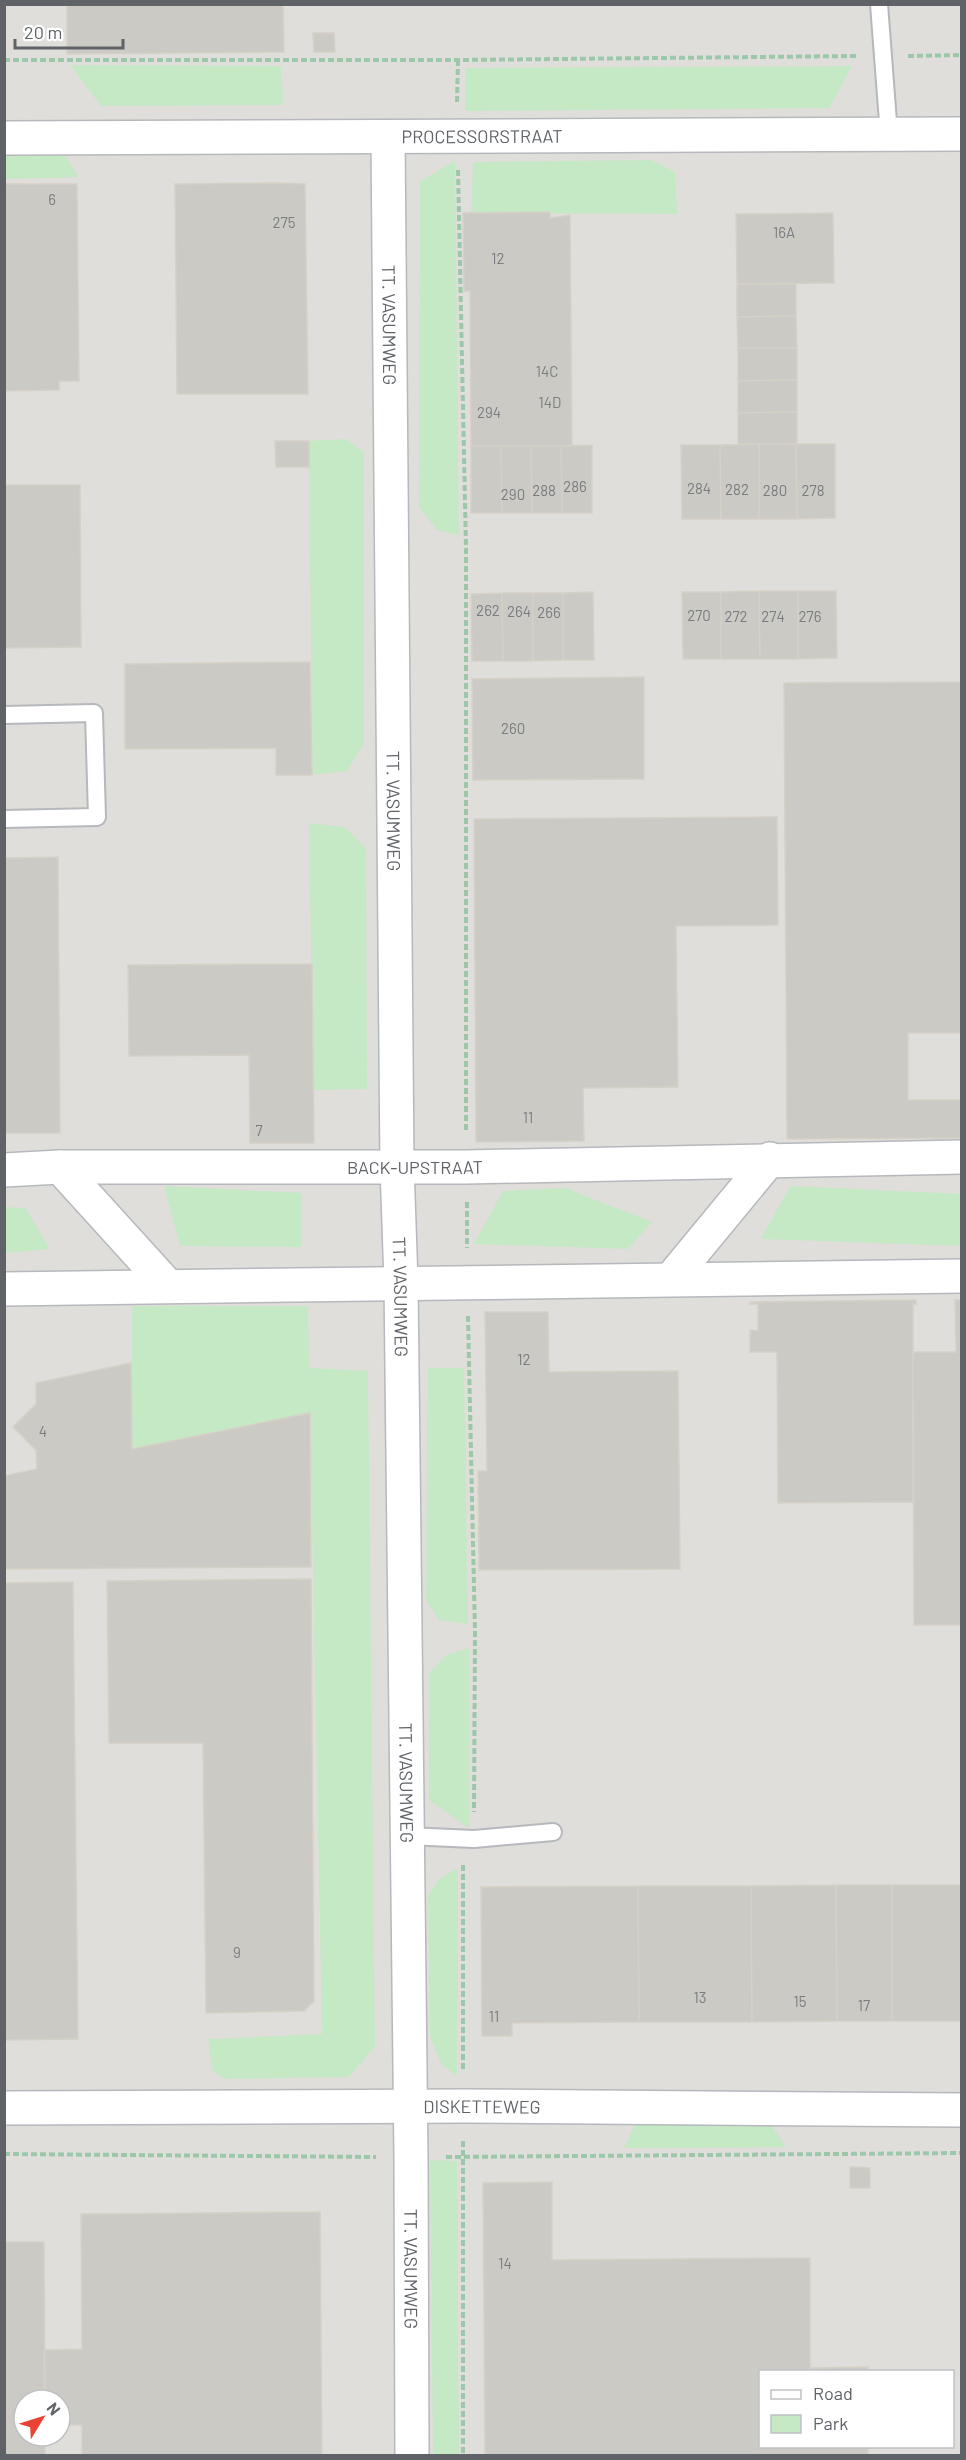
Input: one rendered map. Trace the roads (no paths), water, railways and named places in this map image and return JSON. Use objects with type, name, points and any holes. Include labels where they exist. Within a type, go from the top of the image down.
[{"type":"street","name":"PROCESSORSTRAAT","points":[[4,138],[962,134]]},
{"type":"street","name":"TT. VASUMWEG","points":[[388,137],[397,1166],[401,1282],[411,2157],[412,2456]]},
{"type":"street","name":"BACK-UPSTRAAT","points":[[4,1170],[60,1167],[466,1167],[770,1159],[962,1157]]},
{"type":"street","points":[[671,1279],[770,1159]]},
{"type":"street","points":[[60,1167],[168,1286]]},
{"type":"street","points":[[4,1289],[962,1276]]},
{"type":"street","name":"DISKETTEWEG","points":[[4,2108],[410,2106],[962,2110]]},
{"type":"lane","points":[[879,4],[889,135]]},
{"type":"lane","points":[[4,715],[94,713],[97,817],[4,819]]},
{"type":"lane","points":[[407,1836],[474,1839],[553,1832]]}]
